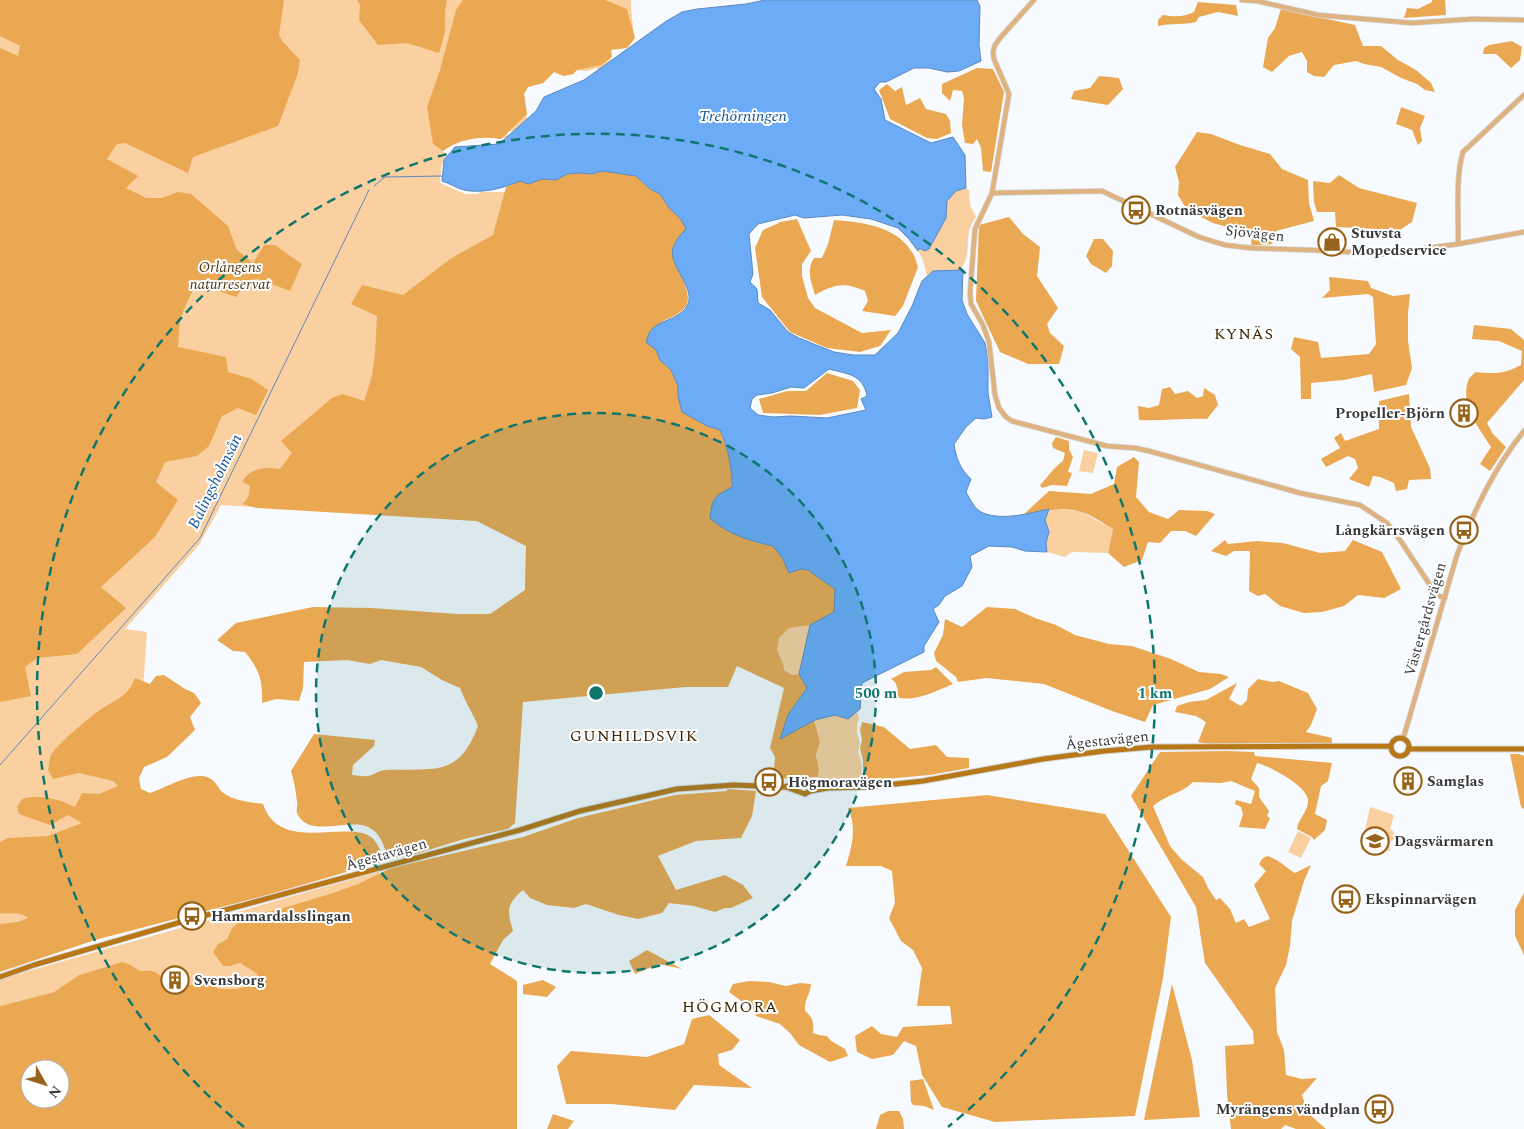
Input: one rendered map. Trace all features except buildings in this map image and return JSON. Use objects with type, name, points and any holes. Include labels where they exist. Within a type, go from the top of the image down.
[{"type":"main road","points":[[1391,746],[1394,741],[1402,739],[1408,743],[1408,749]]},
{"type":"main road","name":"Ågestavägen","points":[[0,977],[181,922],[520,830],[580,811],[677,789],[734,785],[784,787],[804,794],[828,788],[868,787],[923,781],[1043,759],[1104,751],[1152,748],[1391,746],[1393,752],[1400,756],[1407,752],[1408,749],[1524,749]]},
{"type":"main road","name":"Ågestavägen","points":[[784,787],[803,781],[828,788]]},
{"type":"main road","points":[[799,783],[797,786],[799,792]]},
{"type":"main road","points":[[809,783],[810,791]]},
{"type":"street","points":[[1034,0],[1000,38],[993,52],[1008,94],[992,193],[975,229],[970,293],[971,304],[983,325],[989,342],[992,379],[997,404],[1006,417],[1012,421],[1080,440],[1107,446],[1149,451],[1300,492],[1360,505],[1387,523],[1434,591],[1444,598]]},
{"type":"street","points":[[1242,0],[1257,1],[1318,15],[1412,23],[1473,19],[1524,20]]},
{"type":"street","points":[[1458,244],[1459,180],[1463,152],[1524,95]]},
{"type":"street","name":"Sjövägen","points":[[992,193],[1102,191],[1199,236],[1225,244],[1251,248],[1382,254],[1458,244],[1524,232]]},
{"type":"street","name":"Västergårdsvägen","points":[[1402,739],[1457,554],[1489,484],[1524,431]]},
{"type":"green space","name":"Orlångens naturreservat","points":[[0,0],[631,0],[632,43],[611,50],[609,61],[599,69],[577,70],[566,76],[554,72],[543,83],[528,87],[524,94],[527,118],[522,128],[508,132],[505,138],[477,138],[447,148],[443,151],[446,155],[445,157],[448,158],[450,166],[442,162],[440,183],[465,194],[508,192],[806,625],[810,625],[799,674],[793,675],[730,649],[524,620],[526,546],[477,521],[221,505],[199,545],[125,629],[147,632],[135,806],[95,940],[0,971]]},
{"type":"green space","points":[[0,0],[284,0],[279,35],[300,60],[297,76],[278,126],[193,157],[188,173],[125,143],[117,144],[107,159],[138,176],[126,188],[146,198],[162,198],[178,192],[191,194],[228,226],[237,250],[253,263],[264,245],[275,245],[302,264],[290,291],[258,279],[248,280],[236,297],[219,291],[212,280],[197,280],[180,319],[178,347],[226,357],[228,372],[252,379],[268,390],[256,415],[238,408],[222,416],[209,446],[197,456],[165,462],[156,482],[178,500],[155,537],[101,587],[126,608],[77,654],[37,658],[25,667],[31,696],[0,702],[0,48],[18,56],[20,46],[0,36]]},
{"type":"green space","points":[[357,0],[447,0],[445,32],[439,53],[407,43],[378,45],[359,20],[360,5]]},
{"type":"green space","points":[[463,0],[605,0],[627,9],[635,38],[627,48],[611,50],[612,57],[601,65],[577,70],[573,74],[564,76],[554,72],[543,83],[528,87],[524,94],[527,114],[501,139],[471,139],[456,143],[443,151],[433,144],[427,107],[440,70],[456,10]]},
{"type":"green space","points":[[1432,0],[1445,0],[1446,15],[1404,18],[1407,8],[1418,9],[1432,2]]},
{"type":"green space","points":[[1198,2],[1236,5],[1238,16],[1218,12],[1199,17],[1196,22],[1158,26],[1158,20],[1163,15],[1179,16],[1190,14],[1194,12]]},
{"type":"green space","points":[[1281,9],[1355,25],[1363,46],[1381,46],[1398,60],[1416,70],[1431,83],[1435,92],[1425,90],[1417,84],[1381,67],[1356,61],[1334,65],[1324,77],[1314,76],[1307,72],[1307,61],[1302,52],[1289,56],[1272,72],[1263,67],[1268,38],[1275,28]]},
{"type":"green space","points":[[1512,41],[1522,47],[1520,60],[1511,68],[1496,54],[1483,54],[1484,48],[1489,45]]},
{"type":"green space","points":[[977,68],[993,69],[1004,92],[991,172],[983,171],[981,148],[977,139],[973,144],[965,143],[962,125],[964,98],[962,91],[953,90],[950,101],[942,93],[942,84]]},
{"type":"green space","points":[[1099,76],[1119,78],[1123,89],[1108,105],[1071,99],[1074,91],[1090,88]]},
{"type":"green space","points":[[887,84],[895,91],[902,87],[906,105],[920,98],[926,109],[946,114],[950,121],[951,133],[937,139],[927,138],[890,119],[879,90]]},
{"type":"green space","points":[[1401,107],[1425,116],[1420,128],[1422,141],[1418,145],[1412,130],[1396,124]]},
{"type":"green space","points":[[1197,132],[1211,134],[1270,154],[1282,169],[1308,180],[1309,203],[1314,221],[1276,231],[1272,244],[1251,246],[1252,234],[1213,223],[1187,210],[1178,195],[1179,182],[1175,167]]},
{"type":"green space","points":[[602,171],[636,176],[650,189],[660,194],[669,208],[680,218],[686,229],[677,244],[674,257],[686,289],[688,302],[680,312],[663,321],[656,350],[660,360],[671,370],[678,386],[678,396],[696,420],[720,430],[731,468],[727,531],[758,543],[773,546],[783,559],[789,573],[801,569],[808,570],[835,589],[834,612],[810,625],[789,628],[779,638],[777,650],[784,670],[792,675],[799,674],[807,688],[788,715],[781,738],[814,720],[820,742],[816,755],[819,769],[818,777],[773,779],[775,757],[770,748],[784,688],[737,666],[728,687],[686,687],[523,702],[515,823],[508,829],[464,839],[409,856],[390,858],[377,833],[368,827],[360,825],[319,826],[310,825],[302,821],[297,813],[296,794],[291,771],[314,734],[375,740],[374,746],[353,765],[352,775],[368,776],[386,770],[431,769],[453,762],[462,755],[471,743],[478,726],[460,688],[421,667],[381,660],[370,664],[347,660],[304,662],[303,688],[299,701],[276,699],[262,703],[262,688],[259,675],[250,658],[245,652],[233,651],[217,640],[236,623],[313,607],[490,614],[525,590],[526,546],[477,521],[257,508],[242,504],[249,494],[250,486],[243,482],[243,480],[255,470],[280,469],[292,453],[281,441],[332,398],[343,394],[364,401],[372,376],[377,316],[351,304],[362,285],[403,295],[450,259],[493,235],[506,187],[520,181],[529,184],[542,179],[556,180],[567,174],[592,174]]},
{"type":"green space","points":[[1339,175],[1359,188],[1417,203],[1412,222],[1400,230],[1336,227],[1335,212],[1317,212],[1314,202],[1313,181],[1330,183]]},
{"type":"green space","points":[[966,188],[969,190],[970,205],[976,217],[969,232],[967,252],[963,266],[959,271],[933,271],[927,276],[923,260],[918,251],[919,247],[929,249],[945,218],[946,201],[956,191]]},
{"type":"green space","points":[[1009,217],[1023,234],[1040,247],[1037,276],[1058,308],[1047,324],[1050,333],[1064,346],[1059,364],[1028,364],[1000,352],[976,301],[979,225]]},
{"type":"green space","points":[[797,219],[811,251],[802,264],[802,276],[808,298],[815,308],[862,333],[891,330],[880,346],[860,352],[827,348],[790,332],[762,297],[755,248],[763,230],[781,222]]},
{"type":"green space","points":[[834,220],[867,224],[888,231],[905,243],[913,254],[918,267],[903,306],[895,316],[862,311],[868,301],[865,291],[851,286],[845,285],[828,288],[815,295],[810,276],[810,267],[814,258],[822,258],[828,244]]},
{"type":"green space","points":[[1094,239],[1103,239],[1113,251],[1112,266],[1106,273],[1091,264],[1086,256]]},
{"type":"green space","points":[[1329,277],[1368,281],[1371,288],[1393,296],[1410,294],[1408,341],[1412,368],[1406,385],[1374,392],[1372,374],[1344,380],[1311,383],[1311,399],[1301,399],[1300,357],[1291,349],[1294,337],[1318,342],[1321,358],[1369,354],[1376,344],[1373,297],[1368,294],[1322,298],[1330,290]]},
{"type":"green space","points":[[1474,325],[1511,329],[1524,340],[1524,380],[1487,423],[1493,434],[1506,447],[1490,471],[1480,464],[1491,447],[1472,416],[1467,399],[1468,381],[1476,372],[1499,373],[1521,365],[1522,351],[1499,341],[1472,339]]},
{"type":"green space","points":[[827,373],[853,381],[860,390],[857,408],[820,415],[763,413],[759,399],[787,391],[806,391]]},
{"type":"green space","points":[[1170,387],[1175,394],[1188,391],[1197,398],[1203,396],[1204,388],[1215,395],[1218,405],[1207,419],[1139,420],[1138,406],[1149,408],[1159,405],[1162,389]]},
{"type":"green space","points":[[1409,394],[1411,427],[1430,468],[1431,479],[1409,480],[1407,489],[1396,491],[1394,483],[1380,477],[1373,476],[1369,487],[1349,479],[1358,468],[1355,459],[1348,456],[1326,467],[1321,459],[1340,448],[1334,438],[1341,433],[1345,441],[1379,429],[1379,401]]},
{"type":"green space","points":[[1056,437],[1069,441],[1069,449],[1073,457],[1068,472],[1072,473],[1067,486],[1052,485],[1042,488],[1040,485],[1063,461],[1065,453],[1053,448],[1052,443]]},
{"type":"green space","points":[[1084,450],[1098,453],[1093,473],[1079,471]]},
{"type":"green space","points":[[1134,457],[1139,462],[1136,497],[1149,512],[1168,519],[1179,510],[1207,511],[1215,514],[1196,536],[1185,531],[1171,531],[1160,543],[1148,542],[1142,560],[1124,567],[1108,553],[1113,529],[1090,516],[1068,509],[1023,515],[1049,491],[1091,494],[1114,484],[1117,467]]},
{"type":"green space","points":[[1049,509],[1080,511],[1113,529],[1108,553],[1072,552],[1065,557],[1047,552],[1046,543],[1048,537],[1045,520]]},
{"type":"green space","points":[[1225,540],[1228,544],[1257,541],[1283,543],[1320,553],[1345,551],[1353,540],[1382,552],[1401,589],[1384,598],[1358,595],[1344,606],[1322,612],[1304,613],[1280,606],[1265,594],[1258,596],[1249,591],[1250,551],[1234,551],[1226,556],[1211,551]]},
{"type":"green space","points":[[987,607],[1015,609],[1056,625],[1075,635],[1109,644],[1132,646],[1171,659],[1199,672],[1221,674],[1229,677],[1210,689],[1153,705],[1145,722],[1044,684],[986,678],[958,682],[956,677],[936,661],[934,653],[943,635],[945,619],[962,627]]},
{"type":"green space","points":[[936,667],[953,684],[920,697],[896,698],[887,695],[898,690],[895,682],[891,679],[904,672],[931,670]]},
{"type":"green space","points":[[164,675],[194,693],[201,703],[190,717],[195,730],[167,757],[144,767],[139,778],[141,789],[150,793],[188,778],[203,776],[211,779],[222,792],[231,797],[242,801],[263,804],[272,820],[286,829],[321,833],[355,832],[368,835],[378,846],[381,862],[271,894],[95,940],[0,972],[0,924],[18,922],[28,918],[17,913],[0,913],[0,842],[8,838],[48,836],[82,823],[68,815],[50,825],[19,814],[17,807],[22,799],[42,797],[75,807],[82,793],[99,794],[118,786],[113,781],[79,773],[53,779],[48,770],[51,755],[83,723],[126,693],[135,678],[150,684],[156,676]]},
{"type":"green space","points":[[1258,679],[1272,682],[1279,681],[1308,693],[1317,709],[1306,732],[1332,738],[1332,745],[1208,744],[1198,742],[1206,722],[1196,716],[1175,712],[1177,706],[1206,700],[1237,683],[1229,699],[1241,706],[1247,700],[1248,689]]},
{"type":"green space","points":[[857,712],[859,718],[857,733],[860,743],[858,751],[862,766],[861,778],[856,782],[824,781],[818,777],[819,769],[816,755],[820,742],[814,720],[835,715],[848,719]]},
{"type":"green space","points":[[862,722],[884,727],[910,749],[936,745],[947,757],[969,758],[969,768],[930,775],[863,781],[863,760],[860,748]]},
{"type":"green space","points":[[1160,752],[1254,752],[1255,756],[1332,763],[1328,781],[1321,786],[1315,814],[1327,820],[1325,830],[1314,840],[1297,829],[1308,805],[1307,795],[1288,778],[1271,768],[1257,763],[1251,779],[1259,788],[1259,797],[1269,811],[1267,816],[1270,818],[1265,829],[1239,827],[1243,814],[1241,807],[1235,804],[1236,800],[1251,804],[1255,791],[1231,781],[1221,783],[1193,782],[1153,806],[1170,846],[1181,859],[1203,877],[1216,900],[1220,898],[1230,909],[1236,923],[1244,919],[1249,927],[1270,919],[1254,885],[1266,871],[1259,864],[1262,859],[1267,856],[1271,857],[1295,873],[1311,865],[1292,921],[1286,965],[1275,988],[1277,1032],[1284,1050],[1286,1075],[1302,1079],[1317,1078],[1302,1095],[1308,1113],[1326,1129],[1296,1129],[1285,1125],[1281,1129],[1231,1129],[1225,1046],[1254,1044],[1253,1031],[1205,963],[1196,907],[1131,796]]},
{"type":"green space","points":[[1510,754],[1524,756],[1524,809],[1521,807]]},
{"type":"green space","points":[[728,789],[756,791],[752,816],[741,838],[696,841],[658,856],[676,890],[725,875],[743,885],[753,898],[731,908],[715,912],[694,906],[669,903],[662,913],[638,919],[586,904],[574,908],[547,905],[530,898],[523,890],[517,895],[509,908],[513,931],[503,940],[490,964],[517,981],[517,1129],[0,1129],[0,1006],[54,992],[79,975],[122,962],[140,971],[155,972],[172,986],[205,984],[221,989],[236,989],[259,983],[257,974],[240,963],[223,966],[213,952],[218,944],[227,939],[232,928],[245,917],[330,894],[358,884],[391,868],[523,837],[578,818],[675,795],[726,791]]},
{"type":"green space","points":[[987,795],[1105,814],[1171,917],[1163,978],[1135,1116],[995,1122],[942,1107],[922,1075],[916,1046],[904,1041],[893,1055],[872,1059],[857,1052],[855,1036],[872,1026],[881,1034],[897,1037],[903,1027],[952,1024],[950,1006],[917,1006],[922,968],[913,950],[901,941],[889,918],[895,903],[892,871],[881,866],[846,866],[852,844],[853,829],[848,808]]},
{"type":"green space","points":[[1370,807],[1394,815],[1390,829],[1396,836],[1390,842],[1390,851],[1362,851],[1361,849]]},
{"type":"green space","points":[[1298,831],[1311,838],[1301,858],[1288,852]]},
{"type":"green space","points":[[381,871],[378,875],[358,884],[351,895],[232,928],[227,939],[218,944],[231,966],[240,963],[257,974],[259,983],[236,989],[221,989],[205,984],[172,986],[155,972],[140,971],[131,965],[112,965],[79,975],[54,992],[0,1006],[0,979]]},
{"type":"green space","points":[[1524,893],[1524,955],[1515,936],[1515,910]]},
{"type":"green space","points":[[647,950],[682,969],[659,964],[635,974],[629,961]]},
{"type":"green space","points":[[543,980],[556,987],[547,997],[523,994],[523,985]]},
{"type":"green space","points":[[749,981],[769,982],[786,986],[800,983],[811,984],[805,1003],[805,1011],[812,1020],[813,1033],[827,1036],[831,1041],[845,1049],[848,1056],[830,1062],[799,1045],[780,1024],[756,1016],[755,1011],[729,992],[733,984]]},
{"type":"green space","points":[[1172,984],[1192,1060],[1200,1117],[1144,1120]]},
{"type":"green space","points":[[709,1015],[740,1040],[732,1050],[718,1054],[719,1065],[752,1088],[694,1085],[675,1110],[611,1104],[566,1104],[557,1066],[571,1051],[647,1057],[684,1044],[692,1019]]},
{"type":"green space","points":[[923,1079],[934,1110],[924,1106],[913,1105],[911,1102],[910,1081]]},
{"type":"green space","points":[[888,1111],[899,1111],[903,1119],[904,1129],[876,1129],[880,1115]]},
{"type":"green space","points":[[553,1114],[574,1121],[568,1129],[547,1129]]},
{"type":"water","name":"Trehörningen","points":[[765,0],[977,0],[980,6],[979,45],[981,61],[959,71],[947,72],[929,68],[914,68],[886,82],[880,82],[874,89],[881,99],[885,120],[931,143],[953,137],[965,155],[966,188],[956,191],[947,201],[946,218],[929,249],[925,251],[919,248],[918,251],[898,228],[871,219],[842,215],[804,218],[795,215],[758,224],[749,234],[753,274],[750,282],[757,289],[758,303],[770,310],[788,332],[834,352],[853,355],[875,355],[898,333],[922,281],[933,271],[963,270],[962,300],[967,314],[985,343],[988,360],[988,393],[992,417],[976,418],[966,427],[954,444],[959,463],[971,479],[966,492],[978,509],[983,513],[991,515],[1016,516],[1049,509],[1045,520],[1049,532],[1046,543],[1047,552],[989,546],[970,556],[972,567],[962,586],[945,596],[939,605],[933,609],[939,622],[924,646],[924,652],[862,683],[860,709],[848,719],[835,715],[815,720],[780,739],[788,715],[807,688],[799,674],[810,625],[834,612],[835,589],[808,570],[801,569],[789,573],[783,559],[773,546],[739,536],[710,518],[715,498],[732,487],[729,458],[723,437],[720,430],[707,426],[682,412],[678,396],[678,386],[671,370],[660,360],[656,350],[646,342],[653,328],[682,312],[688,304],[688,290],[672,255],[675,243],[686,229],[680,218],[669,208],[660,194],[650,189],[636,176],[602,171],[592,174],[567,174],[556,180],[542,179],[529,184],[520,181],[485,191],[464,190],[442,181],[444,160],[455,147],[499,144],[536,111],[544,97],[584,80],[682,12]],"holes":[[[829,369],[853,376],[862,383],[867,396],[861,399],[866,410],[827,418],[773,417],[758,415],[750,408],[752,399],[757,395],[791,387],[804,388]]]},
{"type":"waterway","name":"Balingsholmsån","points":[[374,186],[385,177],[442,176]]},
{"type":"waterway","name":"Balingsholmsån","points":[[0,765],[200,538],[369,190]]},
{"type":"place","name":"Rotnäsvägen","points":[[1136,210]]},
{"type":"place","name":"Stuvsta Mopedservice","points":[[1332,242]]},
{"type":"place","name":"Propeller-Björn","points":[[1464,413]]},
{"type":"place","name":"Långkärrsvägen","points":[[1464,530]]},
{"type":"place","name":"Samglas","points":[[1408,781]]},
{"type":"place","name":"Högmoravägen","points":[[769,782]]},
{"type":"place","name":"Dagsvärmaren","points":[[1375,841]]},
{"type":"place","name":"Ekspinnarvägen","points":[[1346,899]]},
{"type":"place","name":"Hammardalsslingan","points":[[192,916]]},
{"type":"place","name":"Svensborg","points":[[175,980]]},
{"type":"place","name":"Myrängens vändplan","points":[[1379,1109]]},
{"type":"district","name":"KYNÄS","points":[[1244,333]]},
{"type":"district","name":"GUNHILDSVIK","points":[[634,735]]},
{"type":"district","name":"HÖGMORA","points":[[730,1006]]}]
